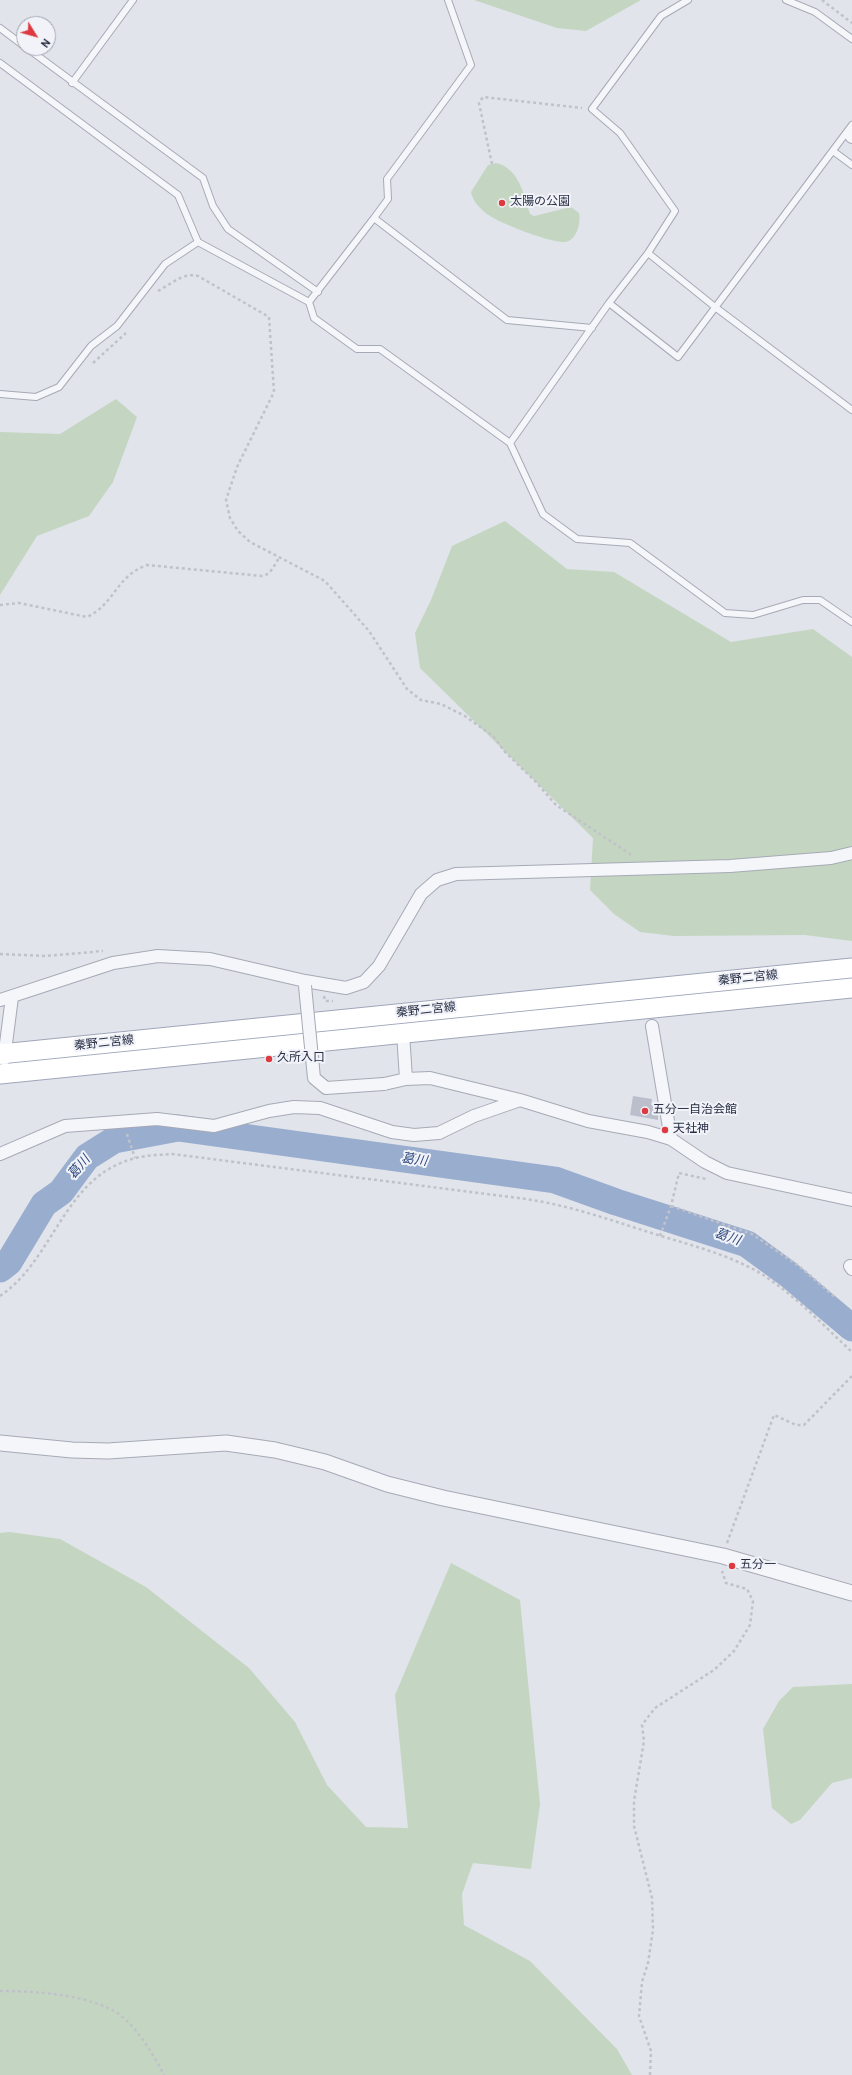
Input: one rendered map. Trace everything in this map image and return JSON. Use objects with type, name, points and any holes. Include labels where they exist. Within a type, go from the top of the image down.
[{"type":"main road","name":"秦野二宮線","points":[[2,1054],[852,968]]},
{"type":"main road","name":"秦野二宮線","points":[[1,1074],[852,988]]},
{"type":"street","points":[[1,1074],[6,999],[113,963],[158,956],[210,959],[305,983],[346,988],[364,982],[380,966],[421,894],[437,880],[456,874],[650,867],[730,866],[831,858],[852,853]]},
{"type":"street","points":[[305,983],[314,1078],[326,1088],[384,1084],[406,1079],[430,1078],[520,1100],[588,1120],[648,1132],[671,1139],[705,1162],[727,1173],[852,1200]]},
{"type":"street","points":[[652,1026],[671,1139]]},
{"type":"street","points":[[403,1033],[406,1079]]},
{"type":"street","points":[[0,1154],[65,1126],[157,1119],[214,1126],[269,1111],[294,1107],[320,1108],[392,1132],[414,1135],[439,1133],[474,1116],[520,1100]]},
{"type":"street","points":[[0,1443],[72,1450],[108,1451],[226,1443],[275,1450],[325,1462],[388,1484],[443,1498],[722,1556],[852,1593]]},
{"type":"lane","points":[[72,83],[133,0]]},
{"type":"lane","points":[[309,302],[388,199],[387,179],[471,65],[448,0]]},
{"type":"lane","points":[[510,443],[609,303],[648,253],[675,211],[620,133],[592,109],[661,16],[688,0]]},
{"type":"lane","points":[[786,0],[815,12],[852,38]]},
{"type":"lane","points":[[0,28],[16,40]]},
{"type":"lane","points":[[37,56],[203,178],[213,206],[228,229],[318,292]]},
{"type":"lane","points":[[0,64],[178,195],[198,242],[309,302],[314,318],[350,344],[357,348],[380,350],[510,443],[543,514],[577,539],[630,543],[725,613],[753,615],[803,600],[820,600],[852,622]]},
{"type":"lane","points":[[609,303],[678,358],[833,151],[850,133]]},
{"type":"lane","points":[[833,151],[852,165]]},
{"type":"lane","points":[[374,218],[507,320],[592,328]]},
{"type":"lane","points":[[0,394],[36,397],[59,387],[91,346],[117,326],[165,264],[198,242]]},
{"type":"lane","points":[[648,253],[715,307],[852,410]]},
{"type":"path","points":[[822,0],[852,23]]},
{"type":"path","points":[[492,164],[479,103],[483,97],[581,108],[586,102]]},
{"type":"path","points":[[154,297],[158,291],[180,278],[191,274],[198,276],[269,317],[274,392],[238,467],[226,500],[230,518],[238,531],[250,542],[325,582],[369,631],[407,689],[421,700],[441,704],[465,716],[494,736],[505,752],[535,781],[556,806],[650,867]]},
{"type":"path","points":[[92,363],[128,331]]},
{"type":"path","points":[[0,605],[20,603],[87,618],[97,613],[134,570],[147,565],[262,576],[267,575],[279,558]]},
{"type":"path","points":[[0,954],[45,956],[104,951]]},
{"type":"path","points":[[125,1130],[135,1157]]},
{"type":"path","points":[[0,1296],[10,1290],[32,1267],[86,1185],[110,1168],[135,1157],[172,1154],[542,1202],[587,1212],[723,1256],[760,1274],[777,1284],[852,1352]]},
{"type":"path","points":[[661,1235],[671,1206],[752,1234],[799,1266],[836,1298]]},
{"type":"path","points":[[650,2075],[651,2051],[639,2016],[642,1982],[648,1963],[653,1930],[652,1898],[634,1826],[634,1801],[644,1741],[642,1725],[655,1708],[714,1670],[734,1651],[750,1625],[753,1601],[747,1590],[726,1583],[722,1574],[722,1556],[774,1415],[796,1425],[804,1425],[852,1376]]},
{"type":"path","points":[[0,1991],[26,1991],[77,1999],[97,2003],[115,2011],[136,2030],[164,2075]]},
{"type":"green space","points":[[474,0],[641,0],[586,31],[557,28]]},
{"type":"green space","name":"太陽の公園","points":[[496,163],[510,170],[515,176],[523,191],[530,214],[534,216],[571,207],[579,213],[579,226],[572,239],[564,242],[536,236],[493,218],[482,210],[475,201],[471,192],[488,165]]},
{"type":"green space","points":[[116,399],[137,417],[113,482],[89,516],[37,536],[0,595],[0,432],[60,434]]},
{"type":"green space","points":[[505,521],[567,569],[614,572],[731,642],[813,629],[852,657],[852,941],[805,935],[674,936],[640,932],[614,914],[590,890],[593,838],[420,668],[415,633],[431,600],[452,546]]},
{"type":"green space","points":[[10,1532],[60,1539],[146,1587],[249,1668],[295,1722],[327,1785],[366,1827],[408,1828],[395,1695],[451,1563],[520,1600],[540,1804],[531,1869],[473,1863],[462,1894],[464,1925],[530,1961],[617,2049],[632,2075],[0,2075],[0,1533]]},
{"type":"green space","points":[[852,1684],[852,1778],[832,1783],[800,1820],[791,1824],[772,1808],[763,1729],[779,1701],[793,1687]]},
{"type":"building","name":"五分一自治会館","points":[[633,1096],[652,1099],[651,1105],[658,1106],[658,1120],[630,1115]]},
{"type":"waterway","name":"葛川","points":[[0,1269],[9,1262],[44,1204],[61,1192],[87,1157],[114,1140],[178,1128],[555,1180],[616,1202],[747,1244],[788,1274],[852,1328]]},
{"type":"place","name":"太陽の公園","points":[[502,203]]},
{"type":"place","name":"久所入口","points":[[269,1059]]},
{"type":"place","name":"五分一自治会館","points":[[645,1111]]},
{"type":"place","name":"天社神","points":[[665,1130]]},
{"type":"place","name":"五分一","points":[[732,1566]]}]
